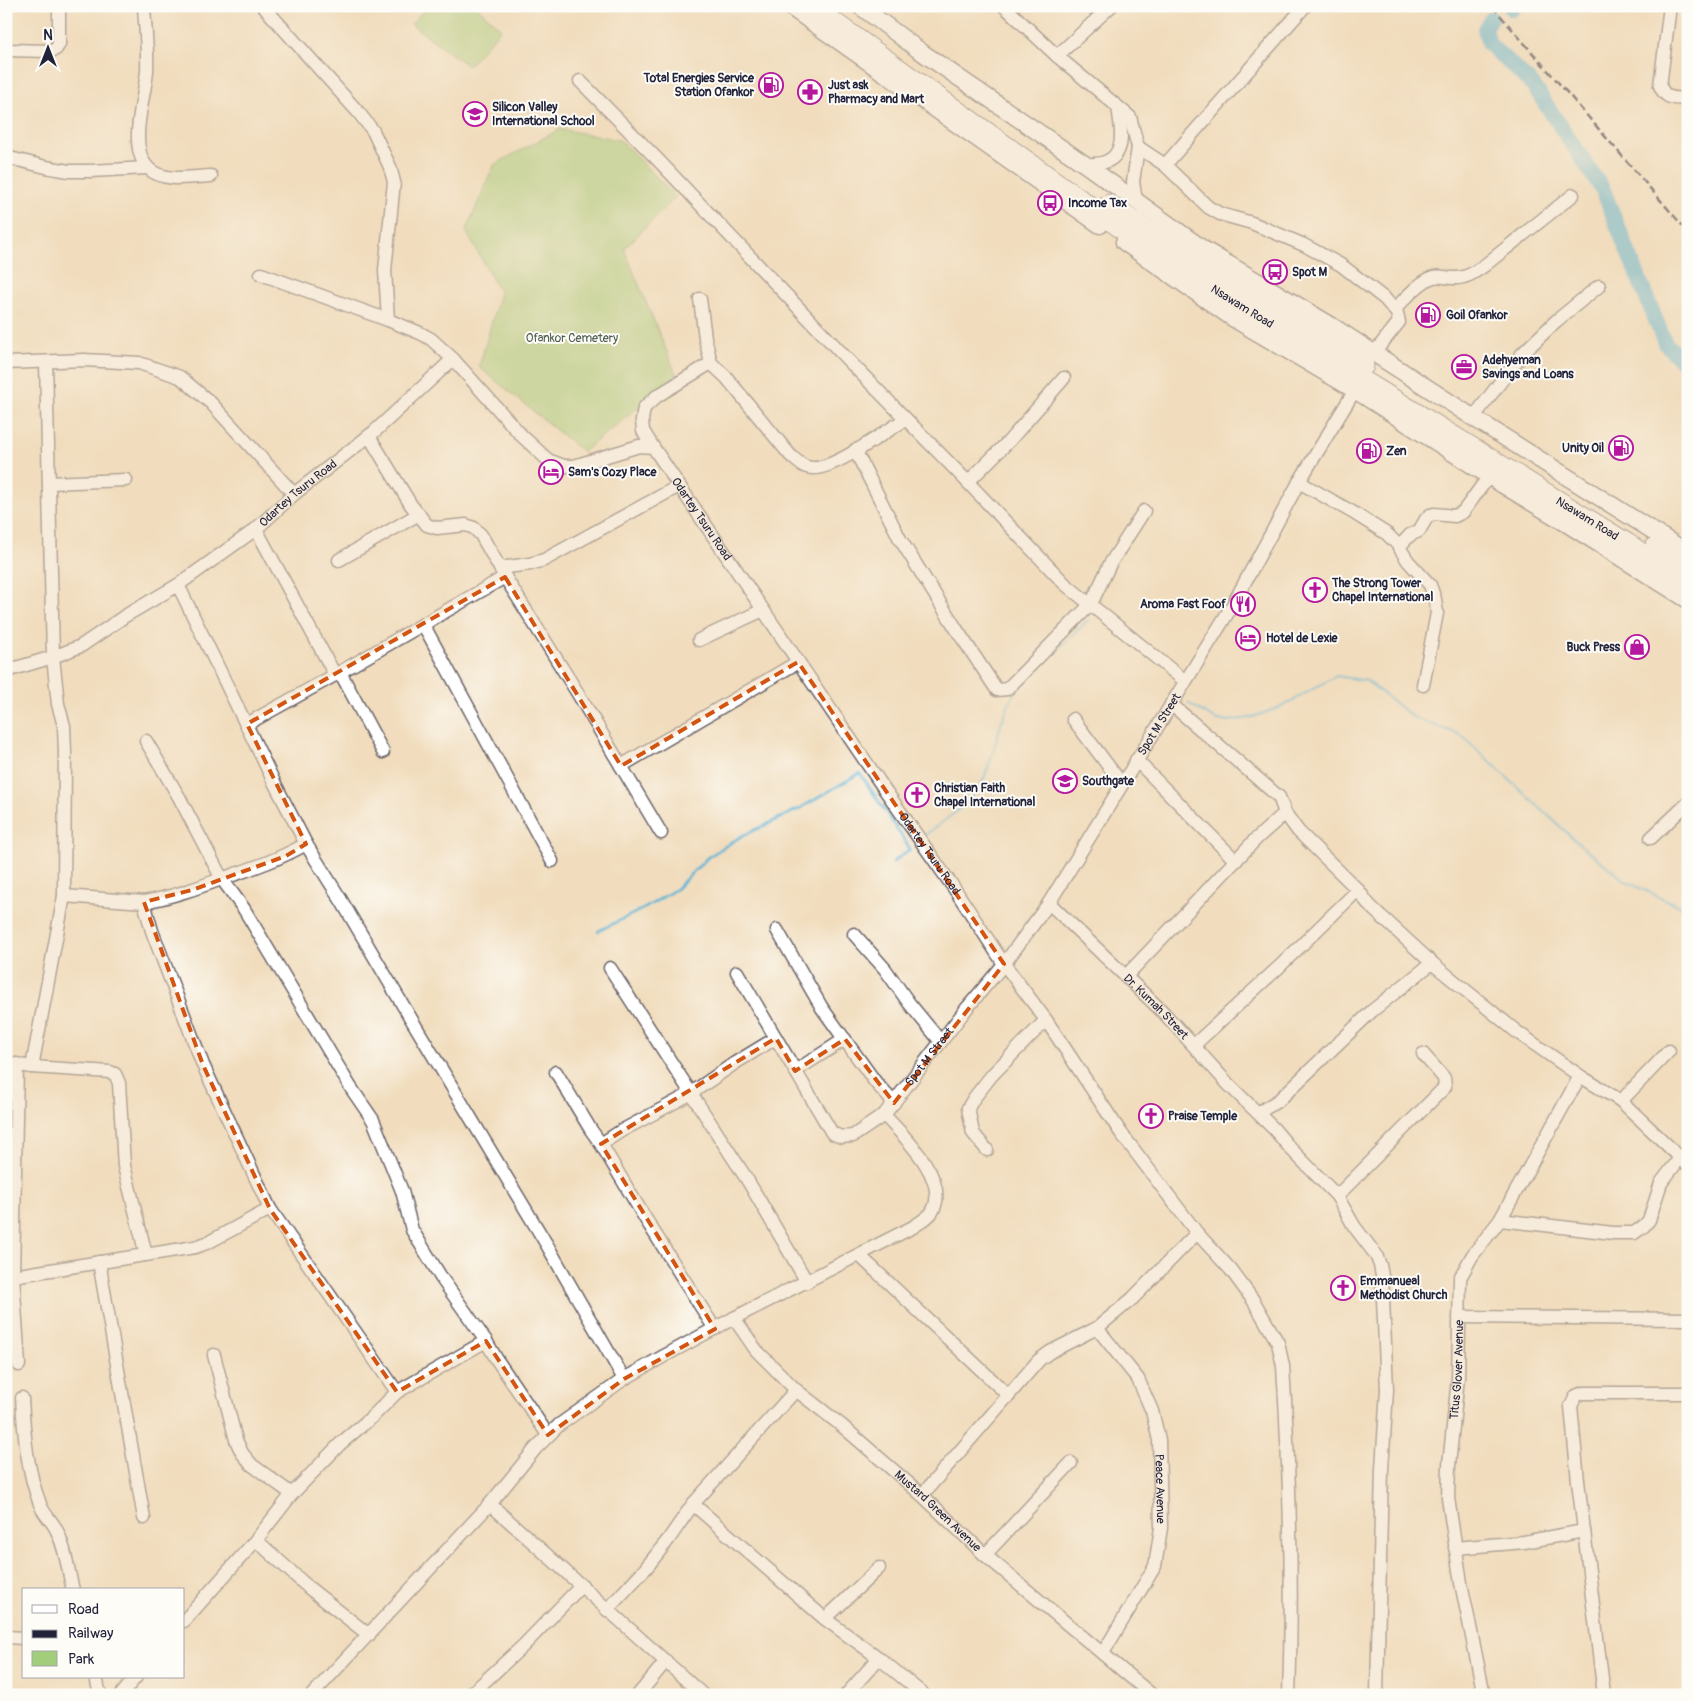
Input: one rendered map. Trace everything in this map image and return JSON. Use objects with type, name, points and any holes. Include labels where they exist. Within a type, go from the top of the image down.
[{"type":"highway","name":"Nsawam Road","points":[[812,6],[1130,235],[1230,299],[1627,543],[1688,584]]},
{"type":"highway","name":"Nsawam Road","points":[[833,6],[1164,242],[1688,568]]},
{"type":"main road","points":[[789,6],[1231,317],[1355,390],[1688,600]]},
{"type":"main road","points":[[860,6],[920,51],[1204,249],[1374,353],[1473,418],[1688,552]]},
{"type":"street","points":[[6,50],[51,52],[56,49],[59,44],[59,6]]},
{"type":"street","points":[[144,6],[147,70],[138,118],[138,138],[141,156],[148,168],[158,174],[174,177],[211,176]]},
{"type":"street","points":[[263,6],[359,113],[372,131],[390,167],[394,182],[385,270],[388,320]]},
{"type":"street","points":[[1004,6],[1058,56],[1130,116],[1138,147],[1133,182],[1136,201]]},
{"type":"street","points":[[1058,56],[1111,6]]},
{"type":"street","points":[[1670,6],[1660,86],[1668,96],[1688,99]]},
{"type":"street","points":[[1166,165],[1299,8]]},
{"type":"street","points":[[580,81],[666,168],[848,360],[1065,584],[1185,681]]},
{"type":"street","points":[[1086,165],[1103,162],[1113,157],[1119,147],[1123,137],[1118,107]]},
{"type":"street","points":[[1138,147],[1166,165],[1208,206],[1220,214],[1252,223],[1304,245],[1341,265],[1385,299],[1399,316],[1397,326],[1374,353]]},
{"type":"street","points":[[6,156],[69,171],[148,168]]},
{"type":"street","points":[[1395,309],[1418,287],[1432,277],[1460,278],[1471,274],[1573,195]]},
{"type":"street","points":[[261,274],[388,320],[431,339],[453,359],[522,436],[548,460],[564,466],[574,466],[640,446],[653,447]]},
{"type":"street","points":[[1473,418],[1522,354],[1556,321],[1599,286]]},
{"type":"street","points":[[700,299],[705,338],[711,363],[726,377],[790,455],[802,465],[814,468],[835,463],[906,419]]},
{"type":"street","name":"Odartey Tsuru Road","points":[[6,671],[53,657],[81,646],[125,616],[178,585],[256,529],[294,494],[369,436],[453,359]]},
{"type":"street","points":[[6,363],[84,360],[138,363],[180,377],[211,403],[294,494]]},
{"type":"street","points":[[32,1067],[64,896],[65,753],[64,726],[58,704],[53,657],[46,362]]},
{"type":"street","name":"Odartey Tsuru Road","points":[[711,363],[657,396],[644,408],[643,431],[678,486],[885,790],[956,891],[1004,964],[1046,1020],[1145,1167],[1197,1233],[1231,1270],[1253,1300],[1278,1342],[1281,1352],[1288,1445],[1291,1522],[1292,1627],[1289,1695]]},
{"type":"street","points":[[968,482],[1010,440],[1064,378]]},
{"type":"street","name":"Spot M Street","points":[[795,1071],[832,1134],[841,1137],[853,1136],[884,1114],[894,1103],[1004,964],[1049,903],[1232,606],[1299,482],[1355,390]]},
{"type":"street","points":[[369,436],[426,525],[437,528],[461,524],[474,528],[481,534],[502,572],[622,766],[661,833]]},
{"type":"street","points":[[855,450],[900,539],[997,690],[1006,689],[1091,604],[1110,564],[1144,511]]},
{"type":"street","points":[[1399,547],[1410,535],[1418,532],[1426,518],[1430,515],[1455,516],[1463,512],[1489,476]]},
{"type":"street","points":[[49,483],[126,480]]},
{"type":"street","points":[[1299,482],[1370,523],[1392,539],[1408,561],[1430,585],[1435,599],[1436,613],[1423,685]]},
{"type":"street","points":[[246,724],[338,674],[423,624],[502,572],[544,560],[678,486]]},
{"type":"street","points":[[339,560],[419,514]]},
{"type":"street","points":[[256,529],[383,752]]},
{"type":"street","points":[[178,585],[306,844],[542,1237],[624,1379]]},
{"type":"street","points":[[699,640],[763,610]]},
{"type":"street","points":[[423,624],[552,860]]},
{"type":"street","points":[[622,766],[798,662]]},
{"type":"street","points":[[1171,704],[1279,797],[1285,813],[1298,831],[1358,890],[1370,906],[1432,963],[1517,1032],[1580,1076],[1622,1101],[1684,1162],[1661,1183],[1649,1220],[1634,1233],[1613,1233],[1500,1220]]},
{"type":"street","points":[[1073,719],[1122,784]]},
{"type":"street","points":[[146,741],[179,797],[222,879],[244,910],[351,1088],[373,1120],[402,1192],[412,1230],[442,1279],[486,1341],[548,1435]]},
{"type":"street","points":[[1136,760],[1236,861]]},
{"type":"street","points":[[1651,838],[1688,803]]},
{"type":"street","points":[[1126,976],[1265,830],[1285,813]]},
{"type":"street","points":[[64,896],[144,902],[169,898],[286,856],[306,844]]},
{"type":"street","points":[[1194,1045],[1279,967],[1358,890]]},
{"type":"street","points":[[144,902],[152,931],[203,1065],[270,1209],[397,1392]]},
{"type":"street","name":"Dr. Kumah Street","points":[[1049,903],[1164,1012],[1229,1085],[1274,1129],[1337,1196],[1354,1226],[1376,1255],[1382,1276],[1387,1390],[1382,1469],[1377,1695]]},
{"type":"street","points":[[777,930],[822,1008],[876,1083],[894,1103]]},
{"type":"street","points":[[854,934],[885,969],[909,1003],[941,1042]]},
{"type":"street","points":[[1258,1114],[1278,1100],[1372,1011],[1432,963]]},
{"type":"street","points":[[610,968],[748,1181],[807,1282]]},
{"type":"street","points":[[737,972],[795,1071],[844,1039]]},
{"type":"street","points":[[987,1150],[973,1133],[968,1108],[992,1075],[1046,1020]]},
{"type":"street","points":[[601,1144],[620,1131],[690,1094],[776,1038]]},
{"type":"street","points":[[1622,1101],[1669,1051]]},
{"type":"street","points":[[1337,1196],[1445,1088],[1444,1078],[1423,1054]]},
{"type":"street","points":[[19,1365],[13,1276],[12,1064],[110,1072],[117,1077],[119,1083],[124,1166],[146,1254]]},
{"type":"street","points":[[556,1072],[715,1329]]},
{"type":"street","name":"Titus Glover Avenue","points":[[1484,1695],[1460,1582],[1448,1498],[1458,1378],[1460,1278],[1472,1256],[1500,1220],[1580,1076]]},
{"type":"street","points":[[312,1695],[369,1635],[424,1572],[490,1504],[548,1435],[559,1425],[624,1379],[734,1318],[859,1255],[919,1222],[931,1213],[937,1197],[935,1181],[923,1161],[884,1114]]},
{"type":"street","points":[[13,1276],[195,1247],[209,1242],[270,1209]]},
{"type":"street","points":[[922,1495],[1033,1366],[1050,1352],[1097,1328],[1132,1299],[1197,1233]]},
{"type":"street","points":[[859,1255],[1009,1396]]},
{"type":"street","points":[[99,1262],[144,1518]]},
{"type":"street","points":[[1459,1317],[1688,1319]]},
{"type":"street","name":"Mustard Green Avenue","points":[[734,1318],[756,1350],[796,1390],[841,1425],[922,1495],[985,1555],[1152,1695]]},
{"type":"street","name":"Peace Avenue","points":[[1097,1328],[1138,1379],[1152,1411],[1159,1440],[1161,1528],[1155,1566],[1103,1653]]},
{"type":"street","points":[[185,1621],[256,1540],[292,1494],[340,1444],[373,1416],[397,1392],[486,1341]]},
{"type":"street","points":[[214,1355],[236,1440],[242,1453],[252,1465],[292,1494]]},
{"type":"street","points":[[606,1610],[646,1568],[694,1504],[796,1390]]},
{"type":"street","points":[[1604,1695],[1571,1413],[1573,1400],[1576,1396],[1583,1393],[1688,1393]]},
{"type":"street","points":[[22,1398],[29,1469],[42,1511],[55,1526],[61,1542],[72,1588]]},
{"type":"street","points":[[985,1555],[1071,1463]]},
{"type":"street","points":[[490,1504],[703,1695]]},
{"type":"street","points":[[694,1504],[825,1619],[880,1658],[924,1695]]},
{"type":"street","points":[[1456,1548],[1524,1542],[1584,1531]]},
{"type":"street","points":[[256,1540],[309,1588],[369,1635]]},
{"type":"street","points":[[825,1619],[880,1568]]},
{"type":"street","points":[[470,1695],[524,1645],[582,1585]]},
{"type":"street","points":[[6,1637],[22,1638]]},
{"type":"street","points":[[846,1695],[880,1658]]},
{"type":"street","points":[[638,1695],[666,1661]]},
{"type":"street","points":[[96,1678],[100,1695]]},
{"type":"street","points":[[121,1695],[135,1678]]},
{"type":"highlighted area","points":[[505,577],[621,766],[798,662],[1004,964],[894,1103],[845,1039],[795,1071],[776,1038],[601,1144],[715,1329],[624,1379],[548,1435],[486,1341],[397,1392],[270,1209],[203,1065],[144,902],[192,890],[286,856],[306,844],[247,724]]},
{"type":"green space","points":[[428,6],[476,6],[501,29],[468,66],[411,24]]},
{"type":"green space","name":"Ofankor Cemetery","points":[[560,129],[620,140],[676,197],[624,249],[677,376],[583,452],[479,367],[500,293],[466,231],[494,165]]},
{"type":"waterway","points":[[1491,19],[1485,29],[1489,44],[1533,85],[1603,190],[1665,343],[1688,367]]},
{"type":"waterway","points":[[925,835],[955,813],[975,793],[985,776],[1001,724],[1014,695],[1020,686],[1088,620]]},
{"type":"waterway","points":[[1188,703],[1216,720],[1229,721],[1250,718],[1283,706],[1336,676],[1367,681],[1414,718],[1461,735],[1577,842],[1627,882],[1688,910]]},
{"type":"waterway","points":[[598,931],[645,908],[676,889],[708,857],[740,837],[799,809],[860,773],[910,849],[893,862]]},
{"type":"railway","points":[[1492,6],[1688,232]]},
{"type":"place","name":"Total Energies Service Station Ofankor","points":[[771,85]]},
{"type":"place","name":"Just ask Pharmacy and Mart","points":[[810,92]]},
{"type":"place","name":"Silicon Valley International School","points":[[475,114]]},
{"type":"place","name":"Income Tax","points":[[1050,203]]},
{"type":"place","name":"Spot M","points":[[1275,272]]},
{"type":"place","name":"Goil Ofankor","points":[[1428,315]]},
{"type":"place","name":"Adehyeman Savings and Loans","points":[[1464,367]]},
{"type":"place","name":"Unity Oil","points":[[1621,448]]},
{"type":"place","name":"Zen","points":[[1369,451]]},
{"type":"place","name":"Sam's Cozy Place","points":[[551,472]]},
{"type":"place","name":"The Strong Tower Chapel International","points":[[1315,590]]},
{"type":"place","name":"Aroma Fast Foof","points":[[1243,604]]},
{"type":"place","name":"Hotel de Lexie","points":[[1248,638]]},
{"type":"place","name":"Buck Press","points":[[1637,647]]},
{"type":"place","name":"Southgate","points":[[1065,781]]},
{"type":"place","name":"Christian Faith Chapel International","points":[[917,795]]},
{"type":"place","name":"Praise Temple","points":[[1151,1116]]},
{"type":"place","name":"Emmanueal Methodist Church","points":[[1343,1288]]}]
